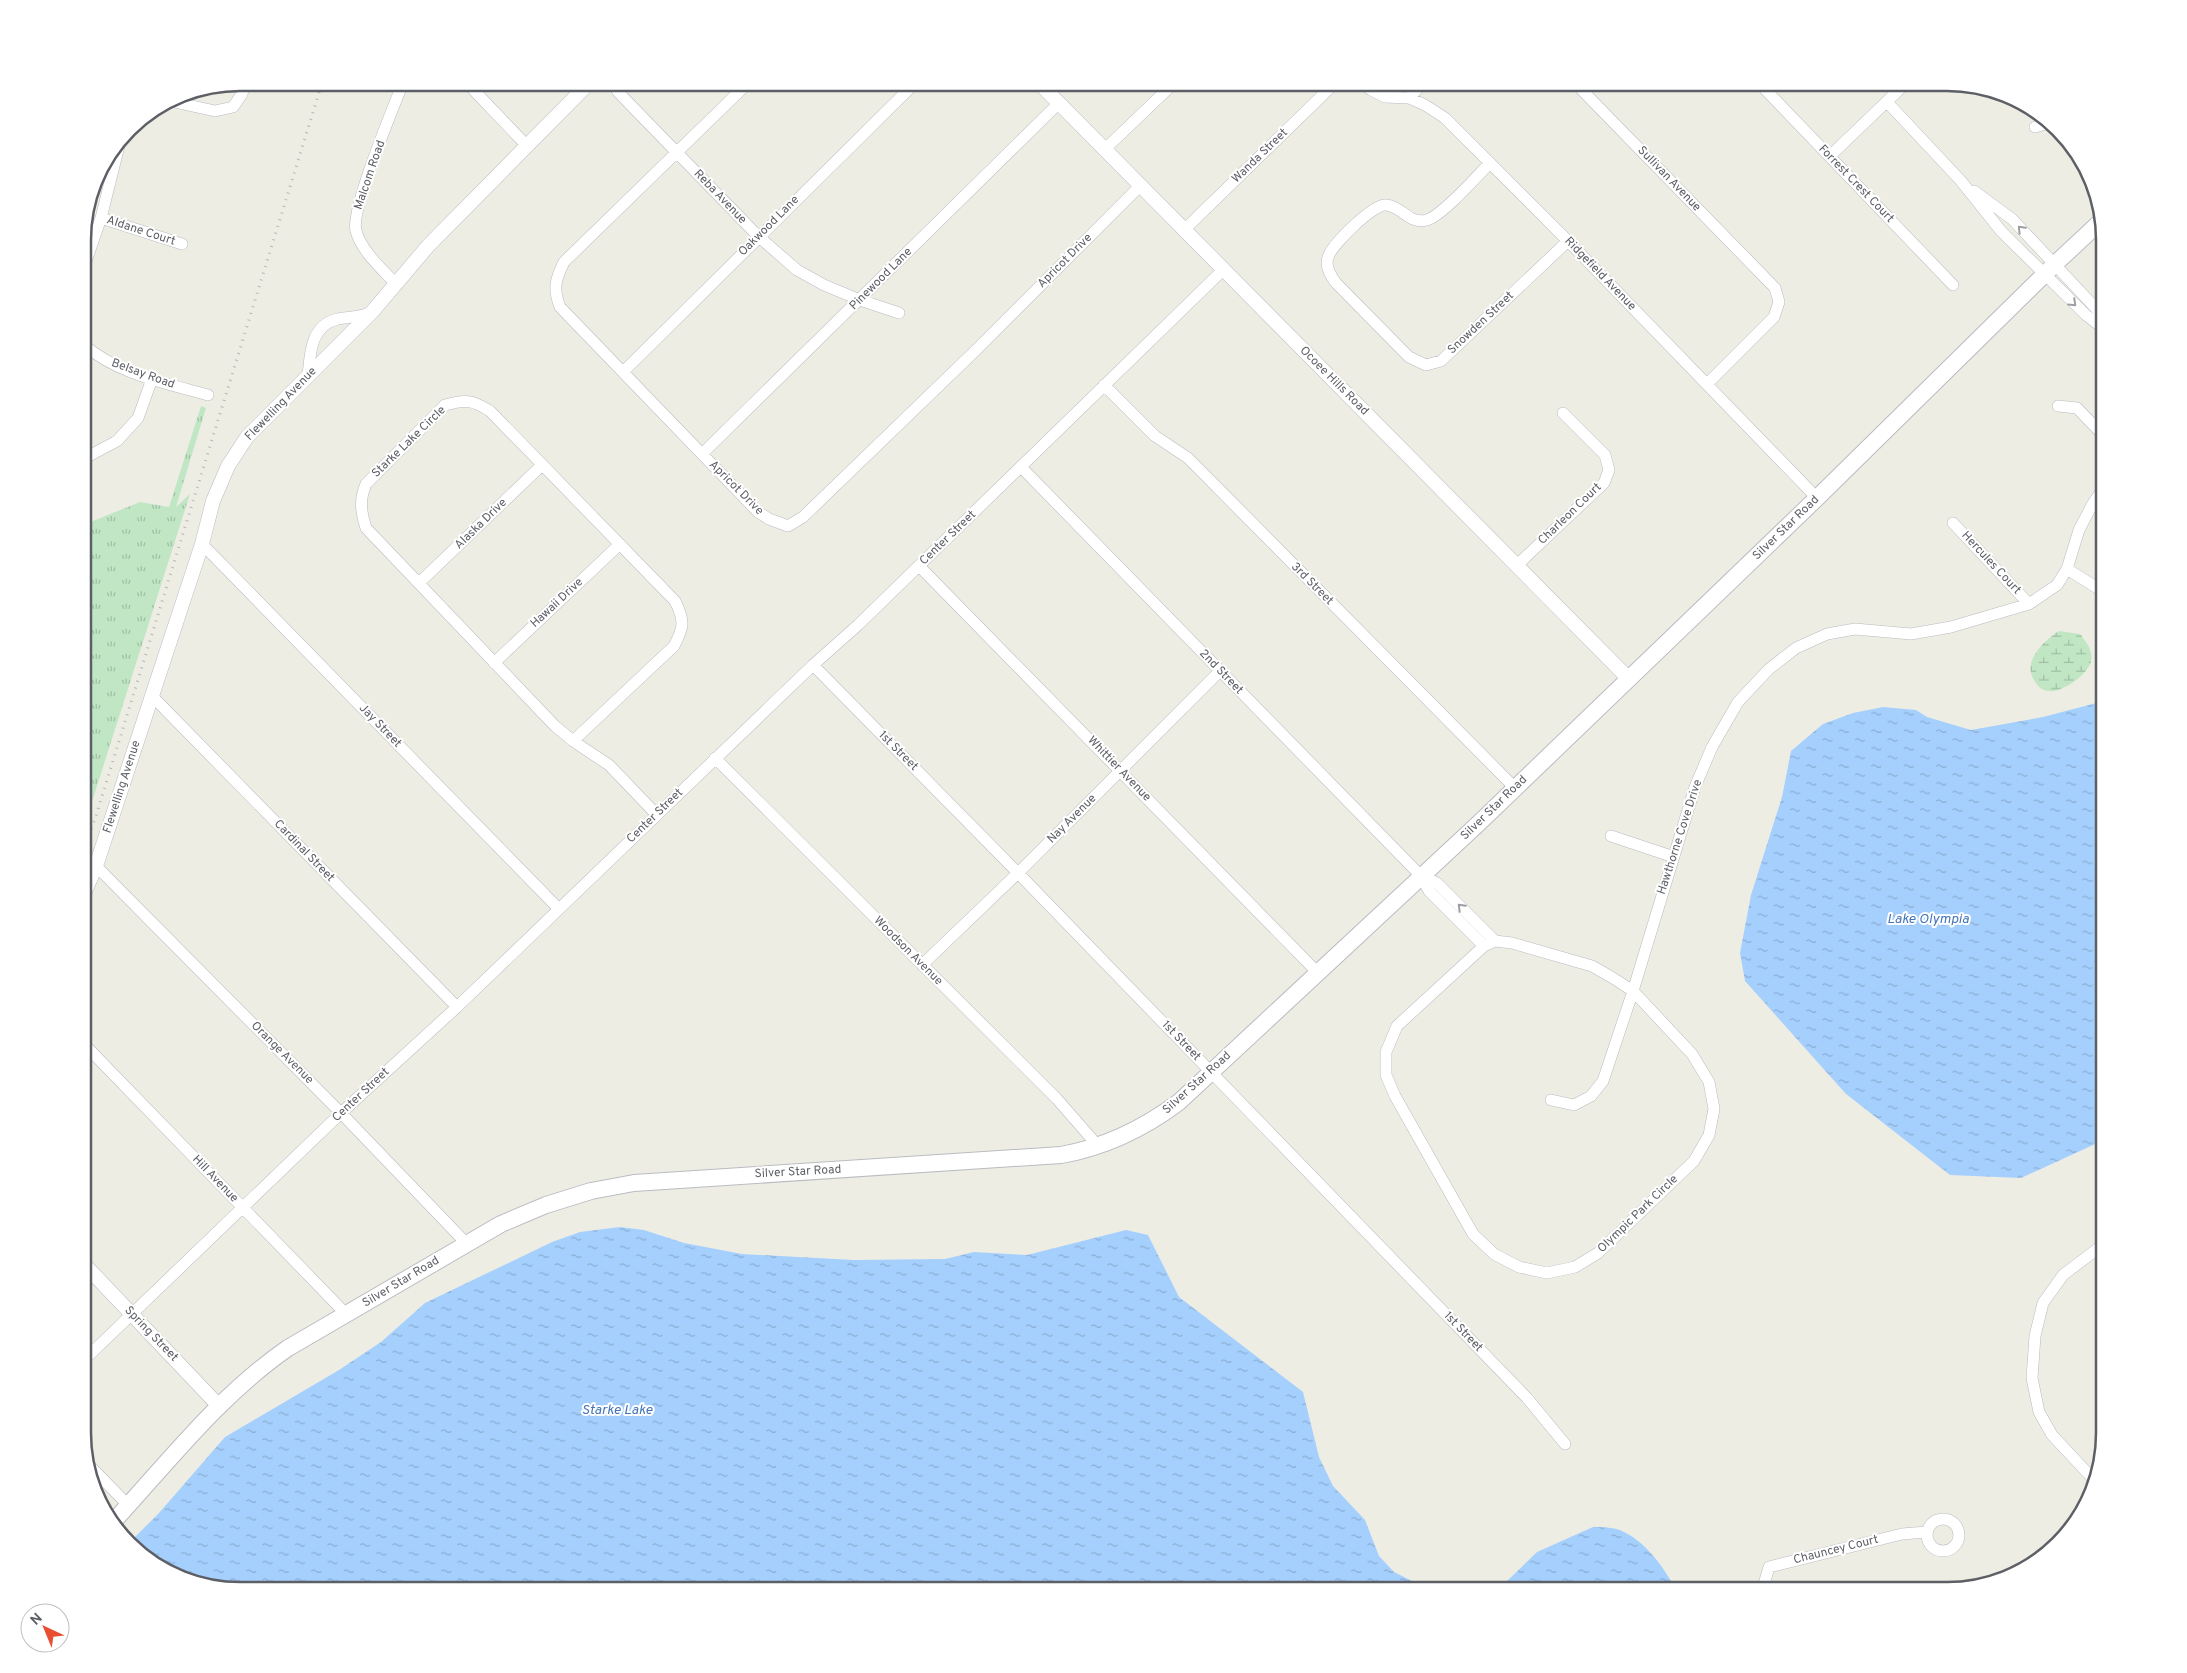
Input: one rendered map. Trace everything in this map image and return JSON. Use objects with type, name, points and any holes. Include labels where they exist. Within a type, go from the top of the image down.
[{"type":"main road","name":"Silver Star Road","points":[[2049,269],[2093,217]]},
{"type":"main road","name":"Silver Star Road","points":[[117,1517],[219,1406],[260,1368],[288,1348],[347,1315],[466,1243],[501,1224],[546,1205],[591,1192],[634,1183],[1036,1158],[1077,1152],[1098,1146],[1120,1138],[1158,1117],[1211,1072],[1515,788],[1817,498],[2049,269],[2095,227]]},
{"type":"street","points":[[1104,150],[1164,91]]},
{"type":"street","name":"Wanda Street","points":[[1185,229],[1325,91]]},
{"type":"street","name":"Ridgefield Avenue","points":[[1374,91],[1386,97],[1409,98],[1425,105],[1445,118],[1568,241],[1817,498]]},
{"type":"street","points":[[1409,98],[1415,91]]},
{"type":"street","name":"Sullivan Avenue","points":[[1584,91],[1775,288],[1779,302],[1774,317],[1706,384]]},
{"type":"street","name":"Forrest Crest Court","points":[[1768,91],[1953,285]]},
{"type":"street","points":[[1830,156],[1897,91]]},
{"type":"street","points":[[182,104],[216,111],[233,107],[243,92]]},
{"type":"street","name":"Malcom Road","points":[[397,285],[361,245],[355,229],[355,219],[364,185],[399,92]]},
{"type":"street","points":[[476,92],[527,146]]},
{"type":"street","name":"Flewelling Avenue","points":[[92,875],[202,544],[213,501],[228,466],[247,437],[372,312],[397,285],[428,246],[580,92]]},
{"type":"street","name":"Reba Avenue","points":[[618,92],[758,236],[797,270],[824,285],[899,313]]},
{"type":"street","name":"Apricot Drive","points":[[738,92],[564,262],[557,276],[555,295],[560,307],[624,371],[758,512],[769,519],[788,526],[803,518],[1141,186]]},
{"type":"street","name":"Oakwood Lane","points":[[624,371],[905,92]]},
{"type":"street","name":"Ocoee Hills Road","points":[[1048,92],[1628,680]]},
{"type":"street","points":[[1887,102],[1961,181],[2012,219],[2086,315],[2096,323]]},
{"type":"street","name":"Pinewood Lane","points":[[702,454],[1059,103]]},
{"type":"street","points":[[2035,127],[2041,125]]},
{"type":"street","points":[[92,244],[101,218],[116,157]]},
{"type":"street","name":"Snowden Street","points":[[1490,164],[1438,214],[1426,220],[1410,219],[1398,208],[1384,205],[1372,210],[1337,243],[1328,256],[1328,272],[1336,283],[1409,357],[1426,365],[1441,361],[1568,241]]},
{"type":"street","name":"Aldane Court","points":[[101,218],[182,244]]},
{"type":"street","name":"Center Street","points":[[92,1352],[342,1113],[457,1007],[813,664],[919,566],[1224,269]]},
{"type":"street","points":[[2049,269],[2096,309]]},
{"type":"street","points":[[308,377],[311,346],[322,327],[339,319],[357,318],[372,312]]},
{"type":"street","name":"Belsay Road","points":[[92,350],[111,364],[152,379],[208,395]]},
{"type":"street","points":[[92,454],[118,441],[138,418],[152,379]]},
{"type":"street","name":"3rd Street","points":[[1104,385],[1155,436],[1188,458],[1515,788]]},
{"type":"street","name":"Starke Lake Circle","points":[[573,741],[674,646],[682,629],[682,614],[676,601],[490,411],[475,402],[460,401],[445,406],[366,484],[361,495],[361,512],[366,528],[555,726],[573,741],[609,765],[657,815]]},
{"type":"street","points":[[2058,406],[2077,408],[2096,428]]},
{"type":"street","name":"Charleon Court","points":[[1516,566],[1604,483],[1609,470],[1605,455],[1563,412]]},
{"type":"street","name":"Alaska Drive","points":[[419,584],[542,464]]},
{"type":"street","name":"2nd Street","points":[[1021,467],[1421,876]]},
{"type":"street","name":"Hawthorne Cove Drive","points":[[1551,1100],[1574,1105],[1591,1096],[1603,1081],[1633,991],[1695,787],[1712,747],[1738,702],[1768,669],[1796,648],[1827,634],[1855,629],[1911,634],[1943,628],[2029,604],[2057,585],[2067,569],[2079,530],[2096,499]]},
{"type":"street","name":"Hercules Court","points":[[1953,523],[2029,604]]},
{"type":"street","name":"Jay Street","points":[[202,544],[558,908]]},
{"type":"street","name":"Hawaii Drive","points":[[494,662],[620,544]]},
{"type":"street","name":"Whittier Avenue","points":[[919,566],[1318,973]]},
{"type":"street","points":[[2067,569],[2096,587]]},
{"type":"street","name":"1st Street","points":[[813,664],[1527,1398],[1565,1444]]},
{"type":"street","name":"Nay Avenue","points":[[922,965],[1018,873],[1220,671]]},
{"type":"street","name":"Cardinal Street","points":[[152,696],[457,1007]]},
{"type":"street","name":"Woodson Avenue","points":[[715,758],[1057,1099],[1098,1146]]},
{"type":"street","points":[[1611,836],[1674,857]]},
{"type":"street","name":"Orange Avenue","points":[[96,866],[342,1113],[466,1243]]},
{"type":"street","points":[[1421,876],[1437,883],[1495,942]]},
{"type":"street","points":[[1421,876],[1429,892],[1484,946]]},
{"type":"street","name":"Olympic Park Circle","points":[[1495,942],[1512,943],[1592,966],[1633,991],[1692,1054],[1709,1082],[1714,1109],[1709,1135],[1694,1161],[1598,1253],[1575,1267],[1547,1273],[1519,1268],[1494,1254],[1474,1234],[1395,1096],[1386,1075],[1386,1052],[1397,1026],[1484,946],[1495,942]]},
{"type":"street","name":"Hill Avenue","points":[[92,1052],[347,1315]]},
{"type":"street","points":[[2090,1475],[2052,1435],[2040,1412],[2032,1378],[2035,1336],[2043,1302],[2062,1275],[2096,1250]]},
{"type":"street","name":"Spring Street","points":[[92,1273],[219,1406]]},
{"type":"street","points":[[97,1473],[128,1505]]},
{"type":"street","name":"Chauncey Court","points":[[1765,1582],[1769,1567],[1902,1534],[1927,1532]]},
{"type":"green space","points":[[201,406],[206,408],[176,507],[190,494],[92,802],[92,521],[140,502],[169,507]]},
{"type":"green space","points":[[2059,631],[2080,634],[2087,643],[2092,658],[2089,667],[2073,682],[2060,689],[2049,691],[2040,687],[2035,682],[2031,673],[2032,659],[2041,646]]},
{"type":"water","name":"Lake Olympia","points":[[2096,703],[2096,1144],[2021,1178],[1950,1175],[1846,1094],[1745,981],[1740,953],[1751,895],[1782,797],[1791,751],[1823,724],[1853,713],[1883,707],[1916,710],[1927,717],[1971,730],[2043,717]]},
{"type":"water","name":"Starke Lake","points":[[620,1227],[644,1230],[684,1243],[742,1254],[854,1260],[945,1259],[974,1252],[1027,1255],[1126,1230],[1148,1235],[1179,1297],[1303,1392],[1319,1457],[1333,1486],[1365,1520],[1379,1556],[1394,1572],[1414,1582],[240,1582],[192,1574],[157,1557],[134,1538],[159,1513],[225,1437],[339,1370],[381,1342],[425,1303],[552,1242],[580,1232]]},
{"type":"water","points":[[1593,1527],[1620,1530],[1648,1550],[1661,1565],[1671,1582],[1506,1582],[1537,1552]]},
{"type":"railway","points":[[92,826],[319,92]]}]
